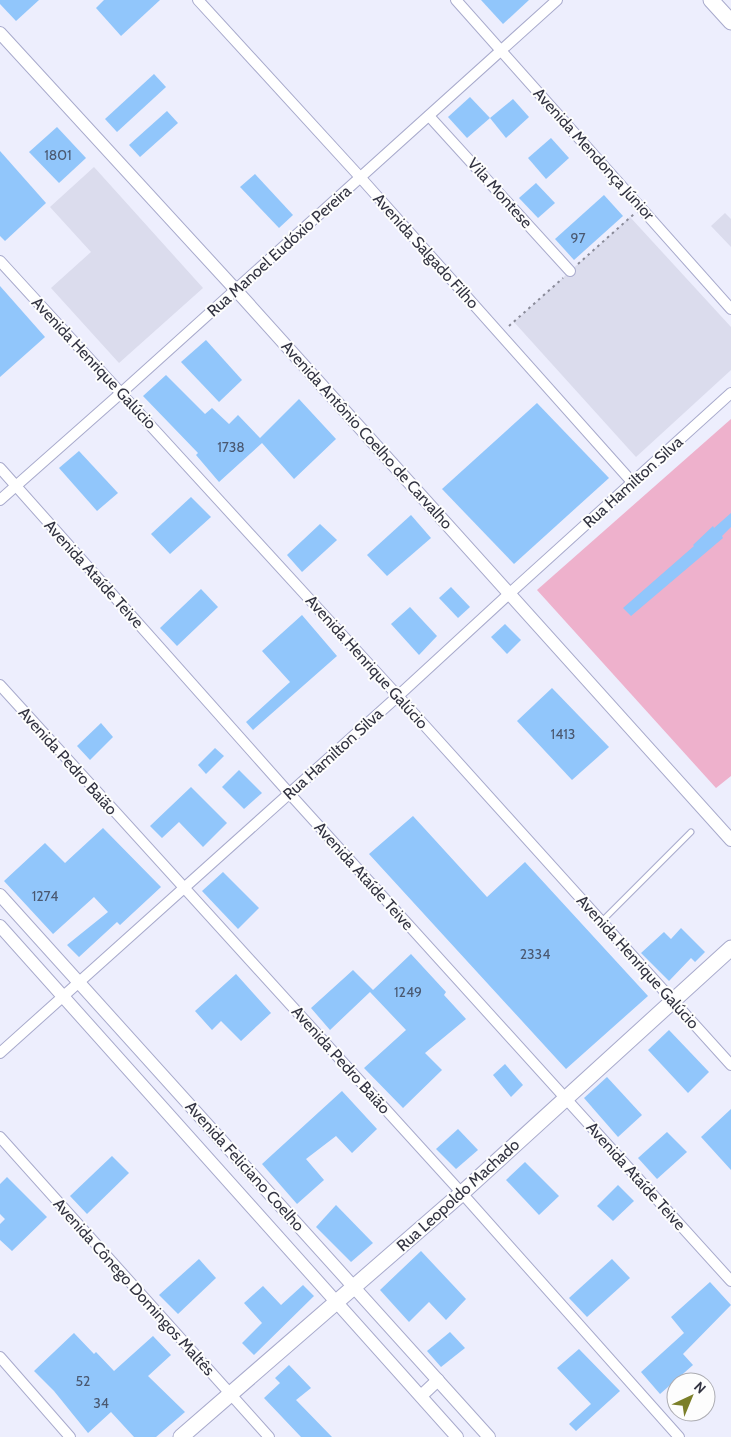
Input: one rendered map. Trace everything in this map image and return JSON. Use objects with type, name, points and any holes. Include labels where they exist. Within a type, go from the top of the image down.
[{"type":"main road","points":[[712,0],[731,22]]},
{"type":"main road","name":"Rua Leopoldo Machado","points":[[181,1437],[462,1193],[731,948]]},
{"type":"street","name":"Avenida Salgado Filho","points":[[198,0],[360,177],[632,482]]},
{"type":"street","name":"Avenida Mendonça Júnior","points":[[456,0],[731,309]]},
{"type":"street","name":"Rua Manoel Eudóxio Pereira","points":[[0,500],[122,393],[557,0]]},
{"type":"street","name":"Avenida Antônio Coelho de Carvalho","points":[[0,33],[510,593],[731,840]]},
{"type":"street","name":"Vila Montese","points":[[429,116],[570,271]]},
{"type":"street","name":"Avenida Henrique Galúcio","points":[[0,261],[398,696],[731,1065]]},
{"type":"street","name":"Rua Hamilton Silva","points":[[0,1053],[398,696],[731,393]]},
{"type":"street","name":"Avenida Ataíde Teive","points":[[0,468],[289,793],[731,1281]]},
{"type":"street","name":"Avenida Pedro Baião","points":[[0,685],[462,1193],[679,1437]]},
{"type":"street","name":"Avenida Feliciano Coelho","points":[[0,895],[489,1437]]},
{"type":"street","name":"Avenida Feliciano Coelho","points":[[0,926],[457,1437]]},
{"type":"street","points":[[201,1150],[218,1135]]},
{"type":"street","name":"Avenida Cônego Domingos Maltês","points":[[0,1137],[229,1395],[269,1437]]},
{"type":"street","points":[[0,1356],[70,1437]]},
{"type":"street","points":[[421,1396],[438,1380]]},
{"type":"lane","points":[[602,921],[691,832]]},
{"type":"shaded area","points":[[94,167],[203,288],[119,363],[51,288],[91,252],[50,207]]},
{"type":"shaded area","points":[[725,213],[731,219],[731,247],[711,226]]},
{"type":"shaded area","points":[[630,217],[731,327],[731,370],[636,457],[514,322]]},
{"type":"shaded area","points":[[731,419],[731,776],[716,788],[537,590]]},
{"type":"building","points":[[0,0],[39,0],[16,21],[0,4]]},
{"type":"building","points":[[104,0],[160,0],[121,36],[96,8]]},
{"type":"building","points":[[481,0],[529,0],[503,24]]},
{"type":"building","points":[[154,74],[166,87],[117,132],[105,119]]},
{"type":"building","points":[[470,97],[490,118],[467,138],[448,117]]},
{"type":"building","points":[[513,99],[529,117],[506,138],[490,118]]},
{"type":"building","points":[[167,111],[178,123],[140,157],[129,145]]},
{"type":"building","points":[[57,127],[86,158],[59,183],[29,152]]},
{"type":"building","points":[[551,138],[569,158],[546,179],[528,158]]},
{"type":"building","points":[[0,151],[46,203],[5,241],[0,236]]},
{"type":"building","points":[[255,174],[293,215],[279,228],[240,187]]},
{"type":"building","points":[[536,183],[555,203],[538,218],[519,198]]},
{"type":"building","points":[[604,195],[623,216],[574,260],[555,239]]},
{"type":"building","points":[[0,286],[45,337],[0,377]]},
{"type":"building","points":[[206,340],[242,380],[219,402],[181,362]]},
{"type":"building","points":[[166,375],[205,414],[212,408],[229,424],[238,415],[260,438],[299,399],[336,439],[294,479],[262,443],[219,482],[196,455],[198,453],[143,396]]},
{"type":"building","points":[[537,403],[609,478],[514,564],[442,489]]},
{"type":"building","points":[[79,451],[118,493],[97,511],[59,468]]},
{"type":"building","points":[[191,497],[211,517],[170,554],[151,534]]},
{"type":"building","points":[[731,513],[731,527],[722,536],[723,538],[631,616],[623,608],[694,546],[713,526],[714,528]]},
{"type":"building","points":[[411,515],[431,538],[387,576],[367,555]]},
{"type":"building","points":[[320,524],[337,540],[302,572],[287,555]]},
{"type":"building","points":[[451,587],[470,607],[458,618],[439,598]]},
{"type":"building","points":[[201,589],[218,607],[177,646],[160,628]]},
{"type":"building","points":[[410,607],[437,636],[419,655],[391,624]]},
{"type":"building","points":[[302,615],[337,656],[253,730],[246,722],[290,682],[262,651]]},
{"type":"building","points":[[505,624],[521,640],[507,654],[491,637]]},
{"type":"building","points":[[552,688],[609,747],[572,780],[517,721]]},
{"type":"building","points":[[101,723],[113,737],[90,760],[77,746]]},
{"type":"building","points":[[215,748],[224,756],[206,774],[198,765]]},
{"type":"building","points":[[239,770],[262,793],[244,809],[222,787]]},
{"type":"building","points":[[191,787],[227,823],[203,847],[179,822],[162,838],[150,826]]},
{"type":"building","points":[[413,816],[487,897],[525,862],[648,996],[566,1069],[369,854]]},
{"type":"building","points":[[103,828],[161,887],[120,925],[117,922],[79,957],[67,945],[108,912],[94,897],[53,934],[4,881],[45,843],[65,863]]},
{"type":"building","points":[[223,872],[259,908],[238,929],[202,891]]},
{"type":"building","points":[[681,928],[705,952],[695,962],[691,958],[669,981],[641,953],[664,932],[671,939]]},
{"type":"building","points":[[411,954],[446,992],[444,995],[466,1019],[425,1053],[442,1070],[403,1108],[364,1068],[406,1030],[370,992],[330,1030],[311,1008],[353,970],[373,990]]},
{"type":"building","points":[[236,974],[271,1013],[241,1041],[221,1021],[212,1030],[195,1011]]},
{"type":"building","points":[[669,1030],[709,1072],[688,1093],[648,1050]]},
{"type":"building","points":[[505,1064],[523,1085],[511,1097],[493,1075]]},
{"type":"building","points":[[607,1077],[642,1115],[618,1137],[584,1098]]},
{"type":"building","points":[[342,1091],[377,1129],[352,1153],[336,1136],[306,1159],[324,1180],[297,1204],[262,1164]]},
{"type":"building","points":[[731,1109],[731,1170],[701,1137]]},
{"type":"building","points":[[458,1129],[478,1150],[456,1169],[436,1149]]},
{"type":"building","points":[[667,1132],[687,1152],[657,1179],[638,1158]]},
{"type":"building","points":[[112,1156],[129,1173],[87,1214],[70,1196]]},
{"type":"building","points":[[525,1162],[559,1196],[539,1215],[506,1180]]},
{"type":"building","points":[[7,1177],[47,1217],[12,1251],[0,1240],[0,1224],[5,1219],[0,1214],[0,1184]]},
{"type":"building","points":[[618,1185],[634,1201],[613,1221],[597,1206]]},
{"type":"building","points":[[336,1205],[373,1243],[351,1262],[316,1227]]},
{"type":"building","points":[[421,1251],[466,1299],[446,1320],[429,1302],[409,1322],[380,1290]]},
{"type":"building","points":[[199,1259],[216,1278],[178,1314],[159,1295]]},
{"type":"building","points":[[612,1259],[630,1278],[587,1317],[569,1298]]},
{"type":"building","points":[[710,1282],[731,1305],[683,1354],[693,1365],[685,1372],[666,1372],[666,1389],[660,1394],[641,1372],[684,1333],[671,1317]]},
{"type":"building","points":[[303,1285],[314,1296],[254,1355],[242,1343],[262,1323],[244,1303],[263,1286],[281,1305]]},
{"type":"building","points":[[450,1332],[465,1348],[441,1367],[427,1351]]},
{"type":"building","points":[[74,1333],[114,1371],[153,1336],[171,1355],[148,1376],[185,1412],[156,1437],[134,1437],[111,1412],[88,1433],[54,1391],[34,1371]]},
{"type":"building","points":[[579,1349],[620,1391],[576,1431],[569,1424],[591,1404],[557,1368]]},
{"type":"building","points":[[289,1365],[311,1388],[296,1400],[332,1437],[301,1437],[264,1398],[280,1383],[275,1378]]}]
